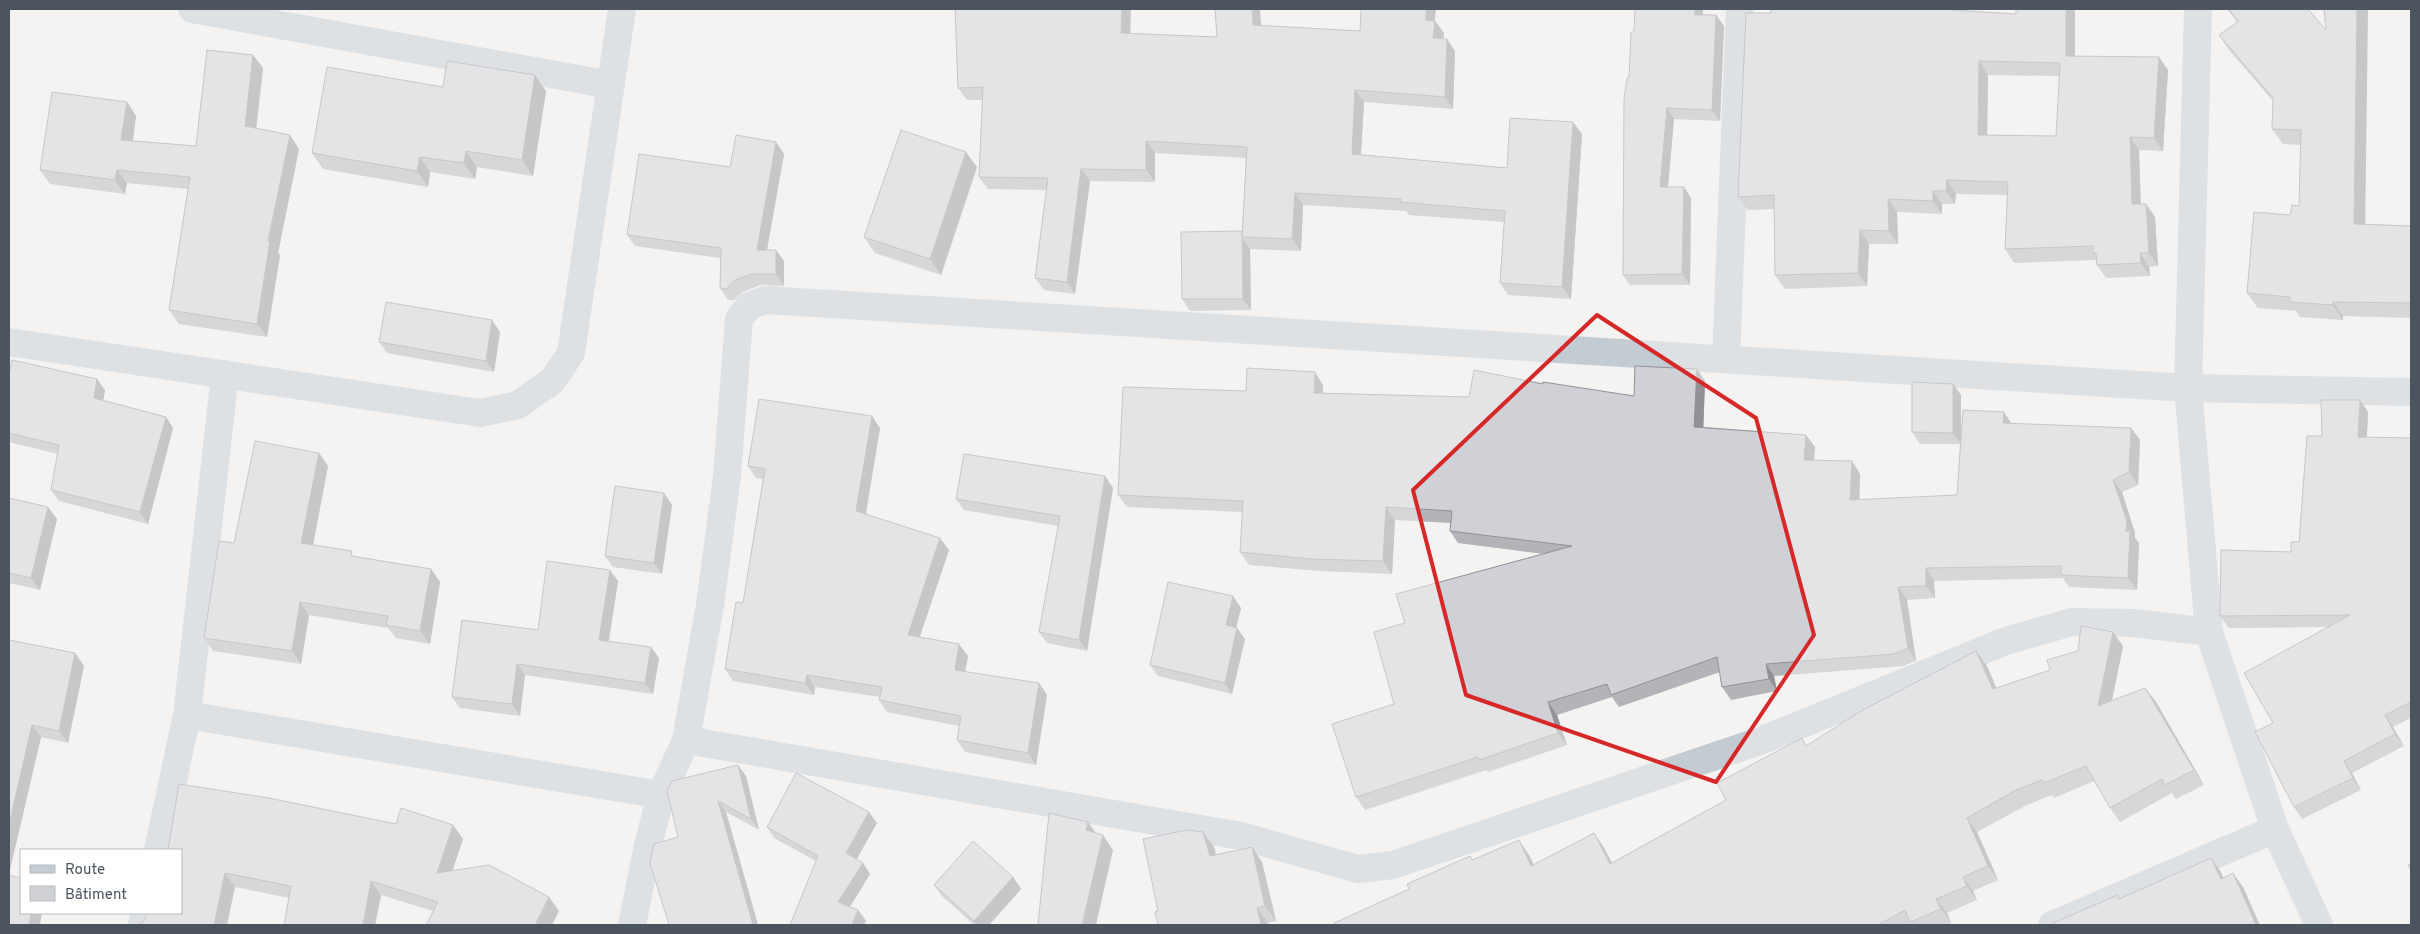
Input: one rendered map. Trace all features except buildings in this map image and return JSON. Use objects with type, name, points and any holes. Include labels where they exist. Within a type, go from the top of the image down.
[{"type":"street","points":[[192,9],[611,84]]},
{"type":"street","points":[[9,342],[480,412],[518,405],[552,381],[571,353],[622,9]]},
{"type":"street","points":[[1726,359],[1740,9]]},
{"type":"street","points":[[2198,9],[2188,388],[2209,632],[2276,829],[2318,925]]},
{"type":"street","points":[[632,925],[648,845],[661,795],[686,740],[710,606],[727,476],[739,319],[750,306],[764,300],[2188,388],[2411,392]]},
{"type":"street","points":[[158,849],[187,715],[225,374]]},
{"type":"street","points":[[686,740],[1241,836],[1358,869],[1392,865],[1760,742],[2006,641],[2072,622],[2134,624],[2209,632]]},
{"type":"street","points":[[187,715],[661,795]]},
{"type":"street","points":[[2052,925],[2276,829]]},
{"type":"highlighted area","points":[[1597,315],[1756,418],[1814,635],[1716,782],[1466,695],[1413,490]]}]
